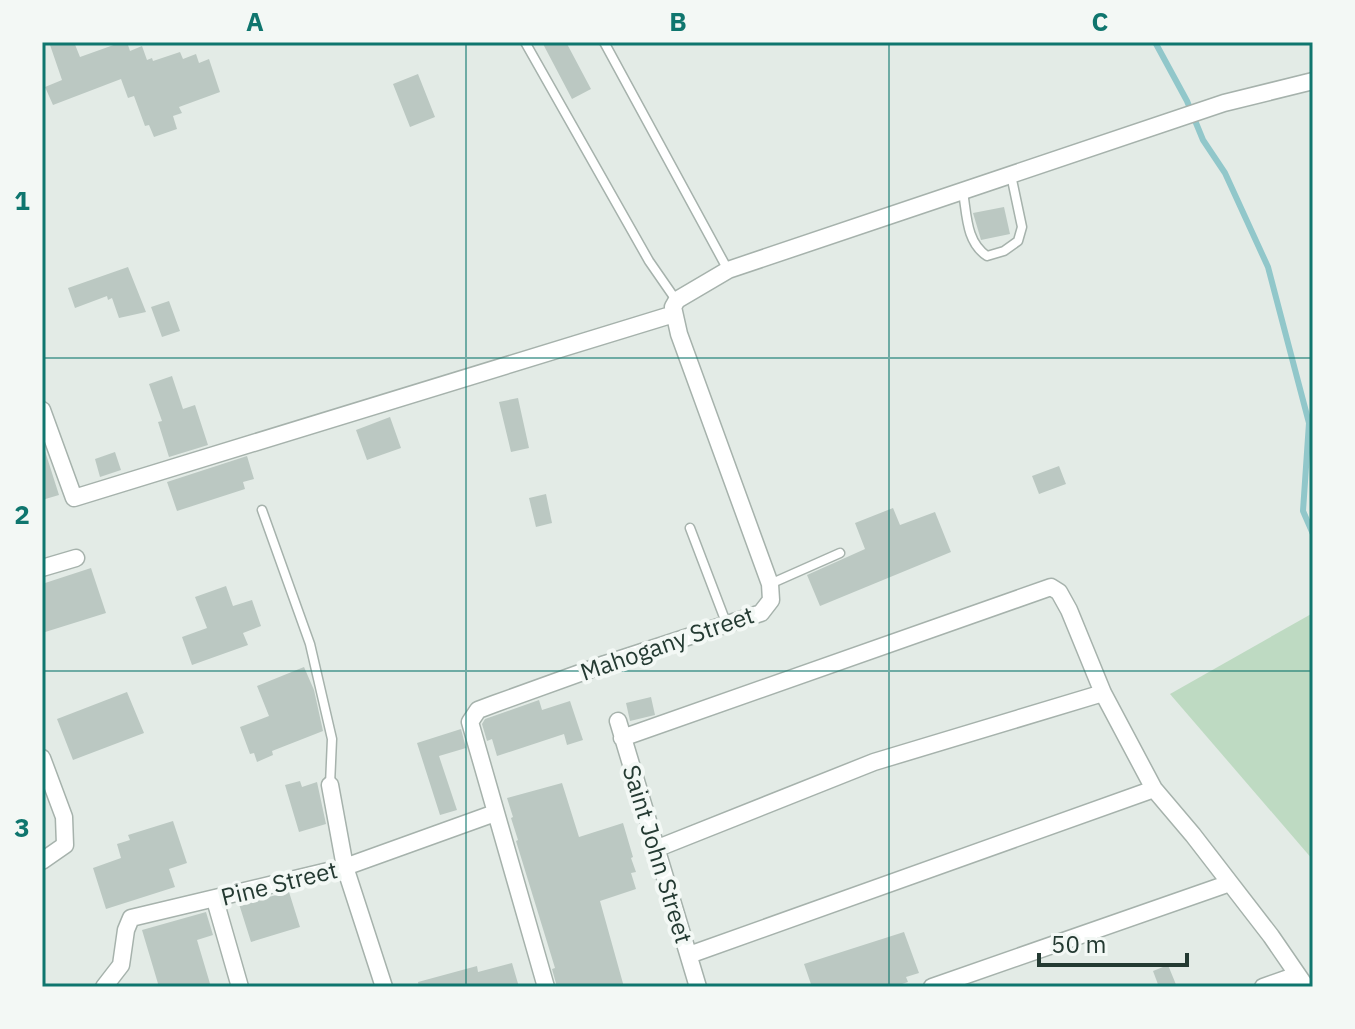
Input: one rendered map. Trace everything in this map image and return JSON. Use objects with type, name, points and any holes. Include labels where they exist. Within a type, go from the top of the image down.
[{"type":"street","points":[[42,410],[74,498],[675,307],[728,270],[1224,103],[1313,81]]},
{"type":"street","name":"Mahogany Street","points":[[546,987],[470,722],[478,710],[761,613],[771,600],[770,584],[675,307]]},
{"type":"street","points":[[42,568],[76,558]]},
{"type":"street","points":[[622,738],[1051,587],[1059,592],[1069,610],[1103,693],[1154,789],[1230,883],[1301,981],[1263,987]]},
{"type":"street","points":[[658,848],[874,762],[1103,693]]},
{"type":"street","name":"Saint John Street","points":[[618,721],[698,987]]},
{"type":"street","points":[[42,758],[64,817],[65,845],[42,861]]},
{"type":"street","points":[[330,785],[345,867],[384,987]]},
{"type":"street","points":[[689,955],[1154,789]]},
{"type":"street","name":"Pine Street","points":[[104,987],[121,965],[131,918],[345,867],[495,813]]},
{"type":"street","points":[[932,987],[1230,883]]},
{"type":"street","points":[[215,900],[240,987]]},
{"type":"lane","points":[[525,42],[675,307]]},
{"type":"lane","points":[[604,42],[728,270]]},
{"type":"lane","points":[[963,192],[971,238],[977,249],[987,256],[1004,251],[1018,241],[1022,227],[1011,174]]},
{"type":"lane","points":[[262,510],[310,644],[332,739],[330,785]]},
{"type":"lane","points":[[690,528],[727,625]]},
{"type":"lane","points":[[770,584],[840,553]]},
{"type":"green space","points":[[1313,613],[1313,860],[1170,694]]},
{"type":"building","points":[[49,42],[74,42],[80,57],[122,42],[127,42],[130,51],[142,46],[147,60],[152,58],[153,61],[180,52],[183,59],[196,54],[199,63],[209,59],[220,92],[179,107],[182,113],[173,116],[177,129],[154,137],[149,125],[145,126],[134,96],[128,98],[121,79],[53,105],[45,87],[62,80]]},
{"type":"building","points":[[542,42],[566,42],[591,89],[572,99]]},
{"type":"building","points":[[418,74],[435,117],[410,127],[393,84]]},
{"type":"building","points":[[1004,207],[1010,234],[981,240],[973,213]]},
{"type":"building","points":[[128,267],[146,312],[119,318],[112,298],[108,300],[107,296],[75,308],[68,288]]},
{"type":"building","points":[[169,301],[180,331],[162,337],[151,307]]},
{"type":"building","points":[[172,376],[183,409],[195,405],[208,445],[169,457],[158,422],[162,421],[149,384]]},
{"type":"building","points":[[518,398],[529,448],[511,452],[499,402]]},
{"type":"building","points":[[390,417],[401,448],[367,460],[356,430]]},
{"type":"building","points":[[42,451],[45,451],[59,495],[42,500]]},
{"type":"building","points":[[115,452],[121,470],[100,477],[95,459]]},
{"type":"building","points":[[247,456],[254,479],[243,482],[245,489],[177,511],[167,482]]},
{"type":"building","points":[[1059,466],[1066,484],[1039,494],[1032,476]]},
{"type":"building","points":[[546,494],[552,523],[536,527],[529,498]]},
{"type":"building","points":[[893,508],[900,525],[935,512],[951,552],[820,606],[807,575],[865,549],[855,523]]},
{"type":"building","points":[[91,568],[106,613],[42,633],[42,584]]},
{"type":"building","points":[[226,586],[233,606],[252,600],[261,626],[243,633],[248,645],[192,665],[182,637],[207,628],[195,597]]},
{"type":"building","points":[[304,667],[314,690],[323,731],[272,751],[273,755],[257,762],[254,753],[250,754],[240,727],[269,716],[257,686]]},
{"type":"building","points":[[127,692],[144,733],[73,760],[57,719]]},
{"type":"building","points":[[651,697],[655,715],[630,721],[626,703]]},
{"type":"building","points":[[539,700],[542,710],[570,701],[583,740],[567,745],[564,734],[497,756],[492,739],[487,741],[482,724],[485,719]]},
{"type":"building","points":[[461,729],[466,748],[439,756],[457,810],[440,815],[417,743]]},
{"type":"building","points":[[300,781],[302,787],[317,782],[326,824],[299,832],[285,785]]},
{"type":"building","points":[[562,783],[579,837],[623,823],[636,872],[631,873],[636,889],[600,901],[624,987],[557,987],[552,969],[555,968],[516,841],[507,798]]},
{"type":"building","points":[[173,821],[187,863],[169,869],[175,887],[106,909],[93,868],[121,858],[117,844],[130,840],[128,835]]},
{"type":"building","points":[[289,892],[300,927],[251,942],[239,904]]},
{"type":"building","points":[[206,912],[213,935],[197,940],[211,987],[159,987],[142,930]]},
{"type":"building","points":[[904,932],[919,973],[906,977],[908,982],[893,987],[812,987],[804,964]]},
{"type":"building","points":[[512,963],[519,987],[419,987],[418,982],[477,966],[478,972]]},
{"type":"building","points":[[1168,965],[1177,987],[1159,987],[1153,971]]},
{"type":"waterway","points":[[1155,42],[1187,101],[1203,140],[1225,173],[1268,267],[1309,423],[1303,511],[1313,534]]}]
